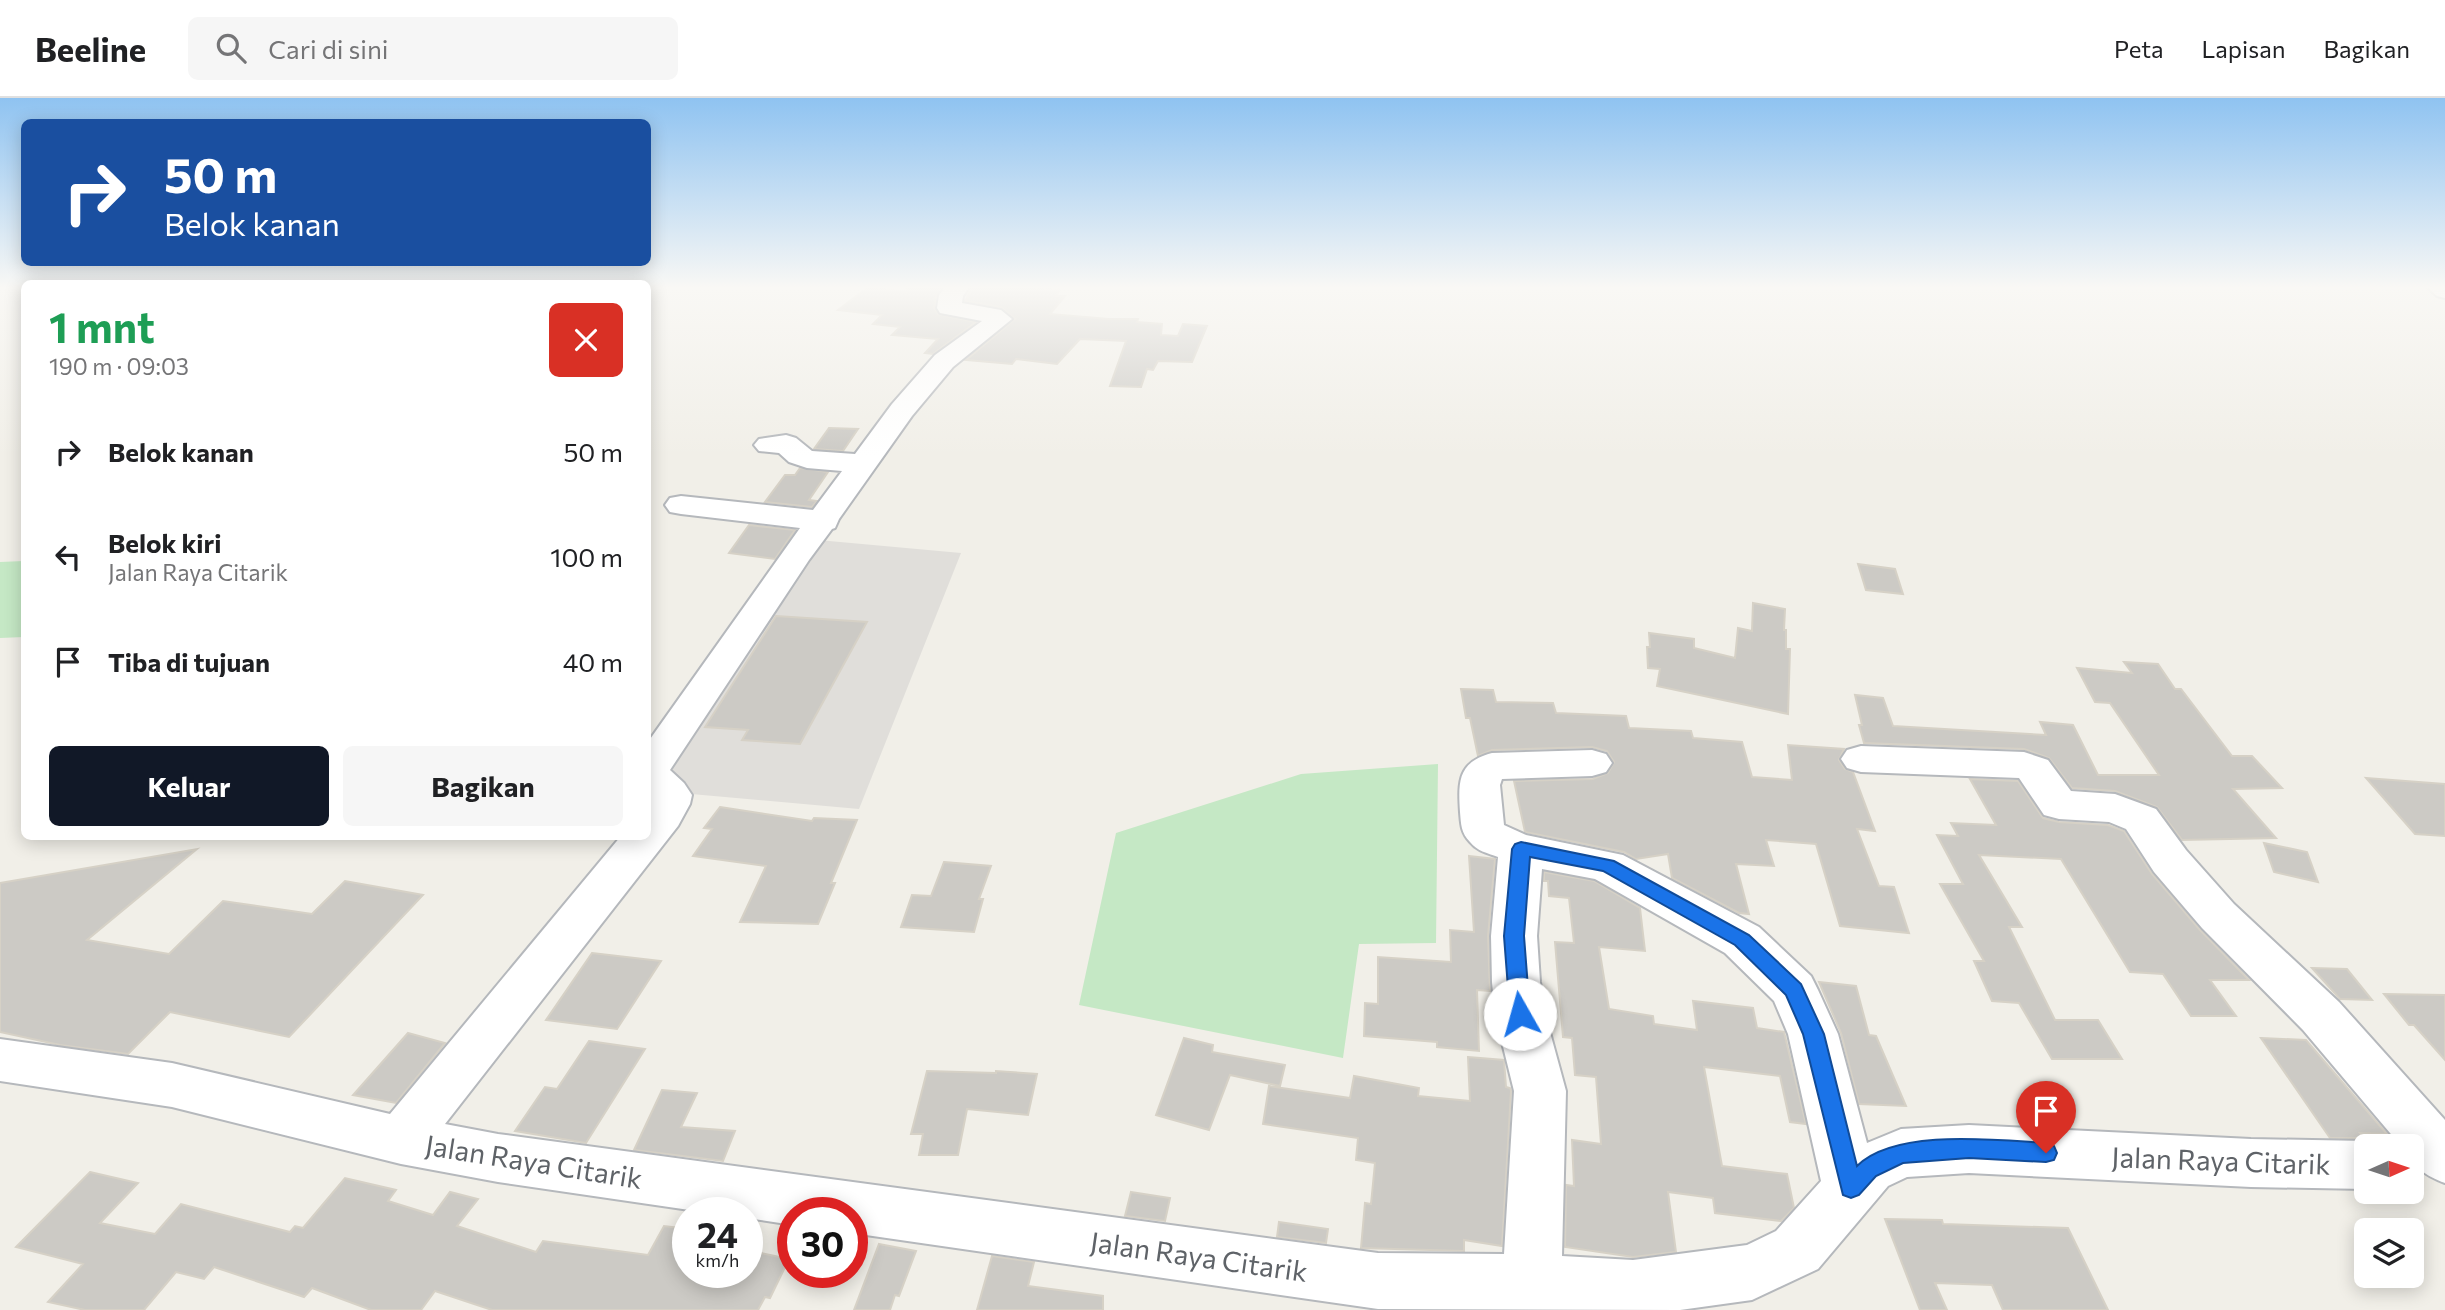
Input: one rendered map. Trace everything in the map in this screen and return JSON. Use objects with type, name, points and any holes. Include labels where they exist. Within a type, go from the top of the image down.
[{"type":"street","points":[[651,768],[795,557],[824,521],[902,410],[944,360],[968,343]]},
{"type":"street","points":[[769,445],[786,444],[799,456],[807,459],[863,464]]},
{"type":"street","points":[[681,505],[824,521]]},
{"type":"street","points":[[1861,759],[2024,765],[2034,769],[2059,805],[2115,808],[2141,819],[2170,860],[2218,916],[2321,1016],[2445,1159]]},
{"type":"street","points":[[1592,763],[1492,766],[1484,772],[1479,785],[1483,830],[1492,839],[1521,849],[1607,866],[1742,940],[1794,990],[1813,1034],[1851,1188]]},
{"type":"street","points":[[651,782],[671,794],[672,799],[651,831]]},
{"type":"street","points":[[401,1140],[644,840]]},
{"type":"street","points":[[1521,849],[1514,936],[1516,982],[1520,1014],[1540,1091],[1532,1283]]},
{"type":"street","name":"Jalan Raya Citarik","points":[[0,1060],[173,1085],[401,1140],[498,1158],[1378,1296],[1532,1283],[1633,1288],[1752,1272],[1797,1250],[1868,1169],[1901,1153],[1969,1149],[2251,1163],[2354,1165]]},
{"type":"street","points":[[2424,1166],[2445,1167]]},
{"type":"shaded area","points":[[818,540],[961,553],[859,809],[669,792],[663,762]]},
{"type":"green space","points":[[21,561],[21,637],[0,638],[0,562]]},
{"type":"green space","points":[[1438,764],[1436,943],[1359,944],[1343,1058],[1079,1005],[1116,833],[1301,774]]},
{"type":"building","points":[[935,343],[948,343],[933,354],[925,353]]},
{"type":"building","points":[[987,343],[1077,343],[1057,364],[1016,359],[1012,364],[966,360]]},
{"type":"building","points":[[1125,343],[1200,343],[1192,362],[1158,361],[1153,370],[1147,369],[1141,387],[1110,386]]},
{"type":"building","points":[[829,428],[858,429],[843,451],[814,449]]},
{"type":"building","points":[[800,468],[828,472],[809,500],[817,501],[812,507],[765,502],[785,475],[795,475]]},
{"type":"building","points":[[749,525],[795,530],[775,559],[729,553]]},
{"type":"building","points":[[1858,564],[1895,569],[1903,594],[1866,590]]},
{"type":"building","points":[[1753,603],[1785,609],[1786,649],[1790,649],[1788,714],[1657,686],[1660,669],[1648,668],[1649,633],[1694,639],[1694,648],[1735,658],[1738,628],[1752,631]]},
{"type":"building","points":[[776,616],[867,622],[800,744],[742,740],[748,730],[705,727]]},
{"type":"building","points":[[2124,662],[2158,664],[2175,689],[2181,689],[2232,756],[2252,756],[2282,788],[2233,789],[2276,838],[2182,840],[2157,807],[2115,791],[2072,788],[2049,758],[2024,749],[1864,743],[1859,725],[1862,725],[1855,695],[1883,698],[1893,726],[2046,735],[2040,722],[2073,725],[2098,775],[2159,775],[2110,703],[2095,702],[2077,668],[2132,673]]},
{"type":"building","points":[[1461,689],[1493,690],[1496,702],[1553,703],[1556,713],[1626,716],[1629,728],[1691,731],[1693,738],[1742,742],[1752,777],[1792,780],[1788,745],[1844,749],[1839,760],[1845,769],[1853,772],[1875,831],[1857,829],[1879,886],[1894,887],[1909,933],[1840,926],[1816,844],[1766,840],[1774,866],[1736,864],[1749,914],[1739,913],[1672,878],[1668,854],[1636,859],[1624,852],[1525,832],[1514,781],[1593,779],[1608,773],[1614,762],[1607,751],[1592,747],[1492,750],[1478,756],[1470,718],[1466,718]]},
{"type":"building","points":[[2366,778],[2445,784],[2445,836],[2415,834]]},
{"type":"building","points":[[1970,779],[2018,781],[2043,818],[2059,822],[2108,825],[2124,831],[2152,874],[2200,930],[2249,980],[2210,980],[2236,1016],[2191,1016],[2163,974],[2130,972],[2061,859],[1979,855],[2022,927],[2009,927],[2055,1020],[2098,1020],[2122,1059],[2052,1059],[2019,1003],[1992,1001],[1974,961],[1984,961],[1940,884],[1963,884],[1937,835],[1958,836],[1951,823],[1996,825]]},
{"type":"building","points":[[720,807],[812,821],[814,818],[857,820],[831,883],[835,883],[818,924],[740,922],[766,866],[693,856],[712,829],[704,828]]},
{"type":"building","points":[[2264,843],[2307,852],[2318,882],[2274,872]]},
{"type":"building","points":[[197,849],[87,940],[169,954],[223,901],[312,914],[345,881],[423,895],[289,1037],[170,1012],[128,1054],[60,1045],[0,1032],[0,883]]},
{"type":"building","points":[[1469,856],[1495,859],[1488,936],[1490,991],[1477,990],[1479,1051],[1437,1047],[1437,1042],[1364,1036],[1365,1003],[1378,1004],[1378,957],[1451,962],[1450,930],[1474,932]]},
{"type":"building","points":[[944,862],[991,866],[979,899],[983,899],[974,932],[901,927],[912,895],[931,896]]},
{"type":"building","points":[[1544,872],[1594,881],[1640,908],[1645,951],[1599,947],[1609,1009],[1653,1016],[1654,1024],[1697,1030],[1693,1001],[1753,1008],[1757,1028],[1784,1032],[1806,1124],[1790,1122],[1780,1076],[1704,1067],[1722,1166],[1787,1174],[1794,1208],[1781,1221],[1715,1213],[1713,1198],[1668,1192],[1676,1252],[1633,1257],[1565,1247],[1566,1185],[1574,1186],[1572,1140],[1601,1144],[1596,1077],[1575,1075],[1572,1038],[1563,1037],[1555,942],[1574,943],[1569,898],[1549,896]]},
{"type":"building","points":[[592,953],[661,961],[617,1029],[546,1020]]},
{"type":"building","points":[[2312,968],[2347,969],[2372,1000],[2340,999]]},
{"type":"building","points":[[1819,982],[1856,986],[1869,1035],[1876,1036],[1906,1106],[1859,1104],[1841,1033]]},
{"type":"building","points":[[2384,994],[2445,995],[2445,1060],[2414,1025],[2409,1025]]},
{"type":"building","points":[[408,1033],[445,1043],[396,1103],[353,1095]]},
{"type":"building","points":[[1184,1038],[1213,1045],[1212,1052],[1285,1065],[1280,1086],[1230,1075],[1209,1130],[1156,1115]]},
{"type":"building","points":[[2261,1038],[2306,1040],[2387,1134],[2360,1133],[2354,1134],[2354,1138],[2330,1138]]},
{"type":"building","points":[[589,1041],[645,1049],[586,1143],[515,1131],[545,1087],[557,1089]]},
{"type":"building","points":[[1468,1057],[1504,1060],[1506,1087],[1511,1091],[1502,1246],[1464,1240],[1464,1251],[1361,1248],[1365,1203],[1371,1204],[1375,1163],[1356,1160],[1358,1138],[1263,1124],[1269,1086],[1350,1098],[1354,1076],[1419,1088],[1418,1096],[1470,1101]]},
{"type":"building","points":[[927,1071],[1037,1074],[1028,1115],[967,1109],[958,1155],[919,1155],[923,1134],[911,1134]]},
{"type":"building","points":[[662,1090],[697,1093],[681,1127],[735,1131],[723,1161],[634,1150]]},
{"type":"building","points":[[90,1172],[138,1183],[100,1223],[155,1234],[181,1204],[290,1232],[295,1226],[303,1228],[345,1178],[396,1190],[388,1201],[433,1215],[450,1192],[478,1199],[457,1226],[536,1252],[543,1241],[648,1255],[664,1226],[672,1227],[672,1288],[763,1288],[763,1253],[777,1256],[777,1284],[770,1298],[765,1297],[758,1310],[492,1310],[435,1291],[421,1310],[371,1310],[312,1288],[304,1297],[214,1267],[204,1279],[176,1272],[144,1310],[85,1310],[48,1302],[83,1264],[16,1247]]},
{"type":"building","points":[[1131,1192],[1170,1198],[1165,1221],[1125,1216]]},
{"type":"building","points":[[1885,1219],[1942,1220],[1943,1224],[2068,1228],[2108,1310],[2003,1310],[1992,1285],[1935,1283],[1947,1310],[1920,1310]]},
{"type":"building","points":[[1279,1222],[1328,1229],[1326,1243],[1277,1237]]},
{"type":"building","points":[[879,1244],[916,1251],[899,1296],[895,1295],[890,1310],[854,1310],[862,1288],[868,1288],[868,1273]]},
{"type":"building","points":[[992,1256],[1034,1262],[1028,1286],[1103,1296],[1103,1310],[977,1310]]},
{"type":"route","points":[[1520,1014],[1514,936],[1521,849],[1607,866],[1742,940],[1794,990],[1813,1034],[1851,1188],[1868,1169],[1901,1153],[1969,1149],[2046,1153]]}]
